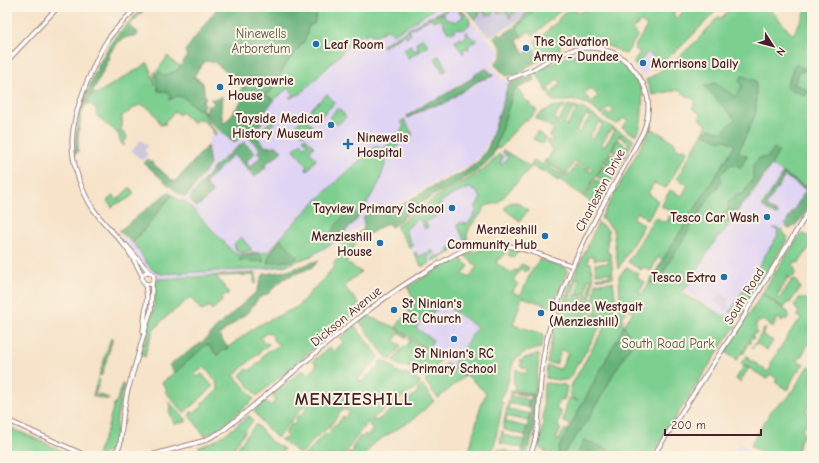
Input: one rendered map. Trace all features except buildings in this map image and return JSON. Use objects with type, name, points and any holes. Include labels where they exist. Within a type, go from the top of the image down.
[{"type":"street","points":[[7,61],[58,7]]},
{"type":"street","points":[[110,456],[115,453],[120,445],[127,393],[151,310],[152,283],[154,278],[133,252],[96,214],[89,203],[82,189],[75,167],[71,141],[74,120],[94,63],[104,46],[136,7]]},
{"type":"street","name":"Charleston Drive","points":[[509,79],[576,49],[587,47],[604,49],[619,57],[633,69],[645,87],[648,106],[648,115],[644,128],[600,210],[573,266],[557,307],[549,332],[541,379],[538,431],[530,456]]},
{"type":"street","name":"South Road","points":[[653,456],[745,315],[812,206]]},
{"type":"street","points":[[106,224],[127,249],[142,275],[142,280],[145,284],[147,297],[142,339]]},
{"type":"street","name":"Dickson Avenue","points":[[148,456],[198,443],[210,439],[221,432],[376,304],[416,277],[459,252],[482,245],[504,245],[573,266]]},
{"type":"street","points":[[142,275],[145,272],[149,272]]},
{"type":"street","points":[[145,284],[152,283]]},
{"type":"street","points":[[7,420],[87,456]]},
{"type":"street","points":[[120,445],[124,453],[128,456]]},
{"type":"street","points":[[115,453],[124,453]]},
{"type":"shaded area","name":"Ninewells Hospital","points":[[323,7],[456,7],[501,52],[491,66],[501,79],[509,79],[506,95],[492,134],[482,154],[474,162],[463,169],[431,184],[343,237],[329,248],[284,267],[261,271],[154,279],[152,274],[114,233],[134,243],[172,195],[169,190],[179,199],[186,199],[211,166],[207,146],[215,129],[228,137],[249,132],[264,119],[260,118],[274,100],[288,88]]},
{"type":"shaded area","points":[[461,7],[534,7],[513,24],[492,36],[483,31],[470,14]]},
{"type":"shaded area","points":[[648,50],[660,61],[643,76],[634,66]]},
{"type":"shaded area","points":[[141,140],[148,146],[144,151],[148,154],[142,161],[132,151]]},
{"type":"shaded area","name":"Tayview Primary School","points":[[503,150],[531,167],[498,203],[485,206],[482,214],[470,227],[467,233],[468,244],[424,266],[421,266],[397,228],[397,225],[443,192],[465,181],[488,166]]},
{"type":"shaded area","points":[[771,165],[808,189],[727,318],[685,291],[693,279],[691,278],[718,236],[720,237],[744,201]]},
{"type":"shaded area","points":[[720,293],[729,299],[726,304],[729,306],[726,310],[714,302]]},
{"type":"shaded area","name":"St Ninian's RC Primary School","points":[[449,297],[496,329],[470,378],[396,327]]},
{"type":"shaded area","points":[[739,444],[747,447],[748,451],[754,453],[756,456],[736,456],[733,454]]},
{"type":"green space","points":[[143,7],[147,7],[129,26],[138,32],[137,36],[127,37],[120,41],[108,56],[110,58],[82,112],[78,136],[78,152],[74,156],[76,130],[80,115],[87,91],[98,67],[116,36]]},
{"type":"green space","name":"Ninewells Arboretum","points":[[218,7],[323,7],[316,16],[314,24],[309,25],[305,40],[285,65],[274,83],[272,90],[265,94],[274,100],[260,118],[264,119],[260,125],[234,142],[214,126],[207,117],[206,111],[208,105],[210,107],[214,103],[210,99],[217,99],[222,96],[221,109],[223,123],[227,121],[243,99],[241,90],[243,84],[214,62],[205,61],[193,77],[203,83],[205,99],[204,101],[201,100],[205,104],[202,107],[205,115],[184,98],[178,96],[169,100],[171,96],[168,92],[158,91],[156,74],[160,71],[164,76],[178,70],[187,56],[185,51]]},
{"type":"green space","points":[[323,7],[435,8],[393,34],[387,30],[374,36],[369,33],[354,38],[341,54],[300,94],[290,98],[289,97],[293,96],[294,94],[288,88],[274,100],[265,94],[270,93],[285,65],[305,40],[309,25],[314,24],[316,16]]},
{"type":"green space","points":[[451,7],[461,11],[469,18],[470,24],[464,30],[457,28],[453,33],[447,31],[440,18],[433,21],[431,18],[409,30],[411,34],[406,37],[404,34],[383,47],[382,45],[429,17],[443,14],[447,20],[453,20],[455,22],[463,17],[459,11],[455,9],[452,11],[450,9],[435,15],[445,8]]},
{"type":"green space","points":[[464,7],[468,7],[469,9],[481,7],[520,8],[511,16],[510,19],[508,13],[505,11],[498,13],[497,9],[492,11],[493,14],[486,15],[484,11],[478,12],[479,16],[474,19],[471,13]]},
{"type":"green space","points":[[534,7],[538,7],[517,28],[522,37],[517,40],[524,54],[534,48],[539,60],[525,68],[525,71],[517,75],[506,76],[495,65],[501,57],[502,52],[501,47],[494,38],[499,34],[501,36],[516,26],[515,25],[524,15]]},
{"type":"green space","points":[[538,7],[564,7],[534,35],[529,31],[522,37],[517,28]]},
{"type":"green space","points":[[599,7],[603,11],[606,7],[664,7],[663,9],[669,11],[672,7],[678,7],[673,14],[677,19],[686,7],[711,7],[716,11],[682,46],[653,69],[657,61],[648,52],[636,66],[633,63],[640,53],[634,48],[647,26],[641,22],[632,29],[638,35],[626,54],[606,45],[591,43],[577,44],[576,40],[574,40],[560,44],[560,50],[547,57],[542,56],[535,41],[540,34],[542,36],[559,20],[558,19],[568,9],[580,12]]},
{"type":"green space","name":"South Road Park","points":[[731,7],[768,7],[793,35],[808,7],[812,7],[812,190],[808,189],[771,165],[748,200],[744,201],[720,237],[718,236],[692,278],[693,279],[681,293],[726,317],[728,316],[736,323],[736,326],[726,339],[651,456],[551,456],[552,455],[538,447],[543,426],[544,385],[546,383],[565,385],[567,387],[564,400],[561,399],[556,409],[561,412],[558,427],[561,429],[556,439],[559,440],[565,429],[568,431],[571,425],[563,421],[568,398],[578,401],[570,395],[572,384],[605,326],[612,319],[624,325],[633,312],[628,309],[622,318],[624,320],[621,322],[615,318],[620,302],[619,276],[627,267],[639,274],[637,278],[645,282],[639,293],[642,294],[664,261],[658,257],[651,271],[643,267],[641,270],[628,262],[655,217],[666,223],[672,212],[661,206],[670,190],[682,196],[688,185],[677,178],[707,125],[699,119],[701,114],[692,108],[696,101],[678,90],[652,95],[646,80],[685,52],[718,17],[722,18]]},
{"type":"green space","points":[[468,31],[467,34],[475,40],[477,39],[468,47],[469,50],[467,48],[464,49],[463,54],[455,41],[461,38],[463,40]]},
{"type":"green space","points":[[423,38],[428,46],[408,58],[403,49],[411,45],[412,49],[417,51],[418,45],[415,43]]},
{"type":"green space","points":[[587,51],[603,53],[611,56],[634,76],[641,87],[641,123],[636,134],[633,134],[622,127],[628,121],[624,118],[617,124],[603,117],[606,113],[609,115],[614,111],[609,107],[602,115],[589,105],[598,96],[590,88],[584,94],[591,101],[588,104],[571,99],[569,101],[553,101],[549,96],[561,83],[557,79],[548,89],[550,91],[548,94],[536,72],[568,57]]},
{"type":"green space","points":[[168,56],[174,63],[183,67],[203,83],[203,94],[206,96],[204,101],[201,100],[205,104],[202,107],[208,123],[217,133],[214,137],[213,131],[202,119],[196,119],[193,123],[181,112],[179,115],[175,111],[164,123],[166,124],[160,125],[155,114],[145,106],[141,105],[122,115],[122,127],[120,130],[127,136],[123,144],[125,145],[123,145],[116,131],[98,117],[96,114],[97,110],[90,104],[86,104],[93,93],[96,94],[148,63],[155,85],[154,73],[159,69]]},
{"type":"green space","points":[[439,56],[447,70],[443,72],[435,58]]},
{"type":"green space","points":[[795,64],[812,72],[800,71],[794,84],[809,91],[806,96],[786,87]]},
{"type":"green space","points":[[487,69],[493,76],[478,81],[443,104],[428,107],[408,118],[407,116],[432,100],[434,101]]},
{"type":"green space","points":[[532,75],[535,80],[514,90],[493,155],[480,169],[424,201],[393,226],[391,227],[388,223],[357,241],[356,234],[364,229],[363,218],[368,213],[382,205],[386,214],[432,187],[464,172],[479,161],[488,148],[508,84]]},
{"type":"green space","points":[[742,76],[756,81],[756,113],[738,153],[747,156],[740,169],[738,165],[731,164],[720,175],[722,182],[708,199],[656,284],[649,282],[735,145],[723,139],[721,141],[702,133],[711,129],[722,132],[735,119],[704,86],[716,83],[735,97],[742,86],[739,81]]},
{"type":"green space","points":[[517,88],[524,98],[537,111],[525,120],[500,148],[495,149],[514,90]]},
{"type":"green space","points":[[327,94],[335,103],[320,117],[319,115],[316,118],[309,111]]},
{"type":"green space","points":[[568,105],[582,108],[634,140],[597,206],[585,198],[596,180],[605,186],[607,183],[597,177],[603,166],[612,172],[614,169],[605,163],[611,153],[620,159],[622,156],[612,150],[618,140],[627,146],[629,143],[620,137],[620,134],[584,197],[559,179],[558,181],[545,172],[531,166],[534,160],[542,165],[546,159],[546,162],[550,168],[567,175],[571,173],[576,165],[592,172],[593,169],[590,167],[589,169],[572,160],[571,161],[573,164],[567,173],[564,173],[549,165],[547,162],[552,150],[547,144],[547,141],[549,140],[553,142],[550,135]],"holes":[[[574,108],[577,110],[567,126],[564,124]],[[586,115],[590,117],[579,133],[576,131]],[[599,122],[603,124],[592,140],[589,137]],[[611,129],[615,131],[604,147],[601,145]]]},
{"type":"green space","points":[[565,106],[562,110],[560,109],[554,119],[557,120],[552,128],[535,118],[548,109]]},
{"type":"green space","points":[[338,108],[346,117],[337,125],[329,117]]},
{"type":"green space","points":[[304,117],[312,126],[303,135],[295,126]]},
{"type":"green space","points":[[274,118],[276,119],[276,122],[261,134],[259,132]]},
{"type":"green space","points":[[404,119],[412,133],[412,136],[401,142],[388,156],[379,183],[356,221],[335,241],[311,256],[283,266],[260,269],[161,274],[156,272],[148,265],[133,243],[172,195],[180,201],[185,201],[235,254],[269,252],[307,210],[377,145],[381,150],[397,138],[404,126],[401,122]]},
{"type":"green space","points":[[651,128],[674,142],[676,144],[675,146],[681,150],[683,148],[687,152],[666,188],[654,183],[648,193],[658,201],[648,219],[645,220],[646,218],[637,212],[633,218],[644,225],[618,269],[613,229],[601,218]]},
{"type":"green space","points":[[537,132],[546,138],[543,144],[533,139]]},
{"type":"green space","points":[[255,135],[266,147],[277,146],[278,149],[282,151],[271,161],[270,160],[265,165],[266,167],[255,177],[245,167],[247,164],[250,167],[261,156],[257,152],[260,149],[249,138]]},
{"type":"green space","points":[[305,137],[314,147],[309,151],[316,159],[307,171],[305,168],[307,166],[294,149],[301,142],[305,147],[308,144],[303,139]]},
{"type":"green space","points":[[244,142],[255,153],[246,162],[246,164],[244,166],[233,155],[205,183],[213,193],[197,207],[193,204],[190,198],[216,165]]},
{"type":"green space","points":[[207,146],[210,165],[186,197],[180,195],[144,163],[148,159],[174,182]]},
{"type":"green space","points":[[774,148],[779,151],[748,200],[744,201],[732,219],[720,226],[719,221],[723,214],[728,210],[728,202],[736,195],[743,194],[753,179],[753,165],[759,158],[768,157]]},
{"type":"green space","points":[[503,150],[531,167],[498,203],[485,206],[468,232],[468,244],[433,261],[432,259],[437,255],[439,257],[450,251],[449,248],[453,247],[454,249],[466,243],[457,225],[461,223],[468,224],[476,212],[476,206],[481,198],[477,192],[470,188],[452,195],[439,203],[442,205],[439,215],[425,222],[428,227],[425,229],[419,218],[405,230],[412,245],[414,244],[410,248],[397,228],[397,225],[443,192],[465,181],[488,166],[499,154],[503,157],[500,164],[502,165],[508,158],[502,151]]},
{"type":"green space","points":[[783,173],[812,190],[812,200],[810,206],[799,221],[790,229],[786,227],[785,224],[806,190],[785,176],[766,206],[779,214],[775,215],[762,206]]},
{"type":"green space","points":[[130,187],[134,194],[126,200],[112,207],[107,201],[113,195],[117,200]]},
{"type":"green space","points":[[168,192],[172,195],[133,243],[119,231]]},
{"type":"green space","points":[[517,202],[528,210],[520,221],[504,209],[509,203]]},
{"type":"green space","points":[[350,209],[359,215],[336,239],[330,235],[336,225]]},
{"type":"green space","points":[[598,223],[608,230],[608,254],[611,254],[613,278],[596,278],[610,276],[610,273],[596,274],[595,264],[609,263],[609,259],[594,260],[594,256],[588,257],[588,263],[591,263],[593,280],[592,294],[589,294],[591,279],[588,279],[586,294],[578,293],[579,278],[576,278],[574,292],[567,292]]},
{"type":"green space","points":[[773,228],[782,230],[788,238],[764,280],[762,279],[742,317],[736,318],[737,312],[734,316],[730,312],[778,235],[778,231]]},
{"type":"green space","points":[[801,233],[812,238],[812,243],[799,263],[796,262],[793,265],[796,271],[794,276],[790,278],[787,276],[789,279],[785,279],[787,281],[785,284],[782,284],[784,286],[783,288],[781,286],[780,288],[782,289],[780,292],[777,292],[779,293],[777,297],[779,299],[792,280],[795,279],[798,283],[797,285],[801,287],[790,303],[788,302],[784,308],[762,293]]},
{"type":"green space","points":[[356,234],[357,241],[346,262],[361,272],[347,283],[345,287],[362,308],[257,396],[240,375],[247,369],[249,371],[262,360],[263,355],[279,345],[272,339],[274,337],[268,332],[260,338],[269,344],[234,375],[254,399],[224,425],[205,436],[189,415],[192,411],[194,413],[203,406],[201,404],[218,390],[216,384],[217,382],[204,367],[195,374],[198,377],[202,374],[213,387],[185,412],[182,411],[165,391],[167,389],[162,383],[207,344],[217,355],[257,326],[297,307],[335,266],[333,264],[343,252],[342,242]]},
{"type":"green space","points":[[241,237],[252,250],[242,252],[236,250],[234,244]]},
{"type":"green space","points":[[281,239],[297,258],[288,261],[267,263],[269,256]]},
{"type":"green space","points":[[484,249],[505,250],[505,253],[501,259],[499,258],[496,263],[511,273],[514,270],[517,271],[522,264],[529,268],[526,272],[521,269],[513,280],[518,284],[512,292],[521,295],[531,272],[540,259],[566,268],[567,271],[552,307],[522,297],[513,325],[544,334],[541,348],[525,352],[514,360],[505,392],[503,392],[500,402],[503,403],[492,456],[464,456],[470,448],[480,408],[486,393],[470,378],[454,368],[454,363],[477,327],[444,304],[421,320],[416,328],[433,340],[428,349],[396,327],[415,302],[408,287],[461,257],[463,259],[462,261],[469,266],[463,274],[469,278],[477,266],[464,255]]},
{"type":"green space","points":[[512,249],[518,250],[513,258],[508,255]]},
{"type":"green space","points":[[432,250],[434,253],[429,256],[429,264],[421,266],[414,253],[415,252],[419,257]]},
{"type":"green space","points":[[258,254],[263,257],[263,262],[239,260],[241,256]]},
{"type":"green space","points":[[319,260],[313,267],[287,277],[280,282],[269,293],[259,298],[248,312],[219,335],[228,348],[217,355],[207,344],[175,373],[169,365],[204,341],[217,327],[255,293],[264,274],[288,271]]},
{"type":"green space","points":[[256,273],[256,284],[254,283],[254,275],[216,276],[229,293],[221,298],[222,301],[212,310],[209,306],[202,311],[190,297],[161,322],[151,335],[145,357],[141,355],[154,307],[155,282],[159,279]]},
{"type":"green space","points":[[613,282],[616,302],[614,309],[601,325],[570,377],[564,380],[546,378],[547,366],[561,369],[568,353],[561,350],[556,364],[547,363],[555,325],[566,294],[571,294],[569,308],[572,309],[574,294],[583,295],[581,310],[584,310],[586,295],[591,296],[590,311],[600,317],[601,316],[595,313],[597,307],[593,306],[596,283]]},
{"type":"green space","points":[[762,294],[788,312],[789,316],[786,320],[784,318],[782,321],[778,318],[773,327],[763,320],[761,322],[759,321],[755,326],[757,328],[755,331],[757,332],[756,334],[754,333],[752,336],[754,337],[753,339],[751,338],[749,340],[751,342],[750,344],[748,343],[746,346],[748,347],[745,347],[745,352],[742,351],[744,353],[741,353],[737,360],[725,352]]},
{"type":"green space","points":[[800,297],[800,299],[812,299],[812,339],[798,361],[804,364],[796,373],[787,390],[775,382],[777,379],[770,374],[767,379],[741,363],[746,356],[749,357],[748,359],[750,361],[751,360],[768,372],[772,365],[770,364],[796,323],[798,323],[801,318],[797,316],[799,313],[794,306]]},
{"type":"green space","points":[[368,315],[393,326],[408,337],[407,338],[399,333],[394,341],[401,345],[391,360],[385,356],[360,322]]},
{"type":"green space","points":[[355,326],[379,357],[358,379],[359,381],[363,382],[366,375],[368,376],[375,369],[378,371],[379,369],[377,368],[380,364],[379,362],[382,360],[395,368],[395,370],[403,374],[405,373],[420,381],[420,385],[374,417],[373,420],[376,421],[417,393],[418,389],[423,386],[434,401],[412,420],[374,443],[364,456],[346,456],[349,451],[351,453],[354,449],[352,448],[360,436],[362,438],[365,434],[368,436],[373,429],[367,422],[343,456],[303,456],[309,452],[316,443],[317,444],[317,441],[326,433],[328,434],[331,431],[330,430],[335,424],[337,425],[343,416],[345,418],[350,412],[343,409],[330,426],[314,439],[305,451],[300,454],[280,439],[286,439],[288,436],[285,433],[291,424],[293,425],[296,422],[294,420],[299,415],[301,416],[309,403],[311,404],[314,400],[316,402],[319,397],[317,395],[318,393],[315,392],[277,438],[265,426],[255,410],[265,401],[271,406],[276,399],[272,396],[302,370],[309,375],[317,364],[313,361],[330,347],[334,352],[344,341],[340,338]]},
{"type":"green space","points":[[624,326],[633,342],[590,417],[562,456],[558,456],[559,447]]},
{"type":"green space","points":[[764,329],[766,329],[762,334],[773,341],[767,350],[756,343],[752,349]]},
{"type":"green space","points":[[111,338],[113,338],[102,375],[99,376]]},
{"type":"green space","points":[[409,338],[441,359],[434,369],[424,377],[411,371],[410,368],[406,366],[403,367],[394,362],[403,346],[405,348],[410,341],[408,339]]},
{"type":"green space","points":[[537,354],[539,355],[535,395],[514,390],[515,383],[513,382],[516,369],[525,374],[528,370],[520,366],[522,363],[520,361]]},
{"type":"green space","points":[[446,363],[465,376],[438,398],[425,381],[433,374],[436,375]]},
{"type":"green space","points":[[744,366],[749,368],[740,382],[736,379]]},
{"type":"green space","points":[[808,366],[812,368],[812,402],[806,411],[812,415],[802,431],[805,433],[800,441],[797,456],[762,456],[763,453],[752,447],[751,444],[773,408],[788,398]]},
{"type":"green space","points":[[98,378],[100,381],[94,396],[97,397],[98,394],[109,398],[108,400],[93,396]]},
{"type":"green space","points":[[122,384],[124,385],[117,416],[116,441],[112,449],[101,455],[97,454],[107,430],[114,404],[116,403]]},
{"type":"green space","points":[[511,391],[530,395],[527,396],[512,393],[511,396],[529,400],[527,407],[508,403]]},
{"type":"green space","points":[[531,395],[535,396],[534,430],[527,455],[521,456],[531,409],[528,408]]},
{"type":"green space","points":[[169,402],[186,419],[186,422],[174,424],[169,410]]},
{"type":"green space","points":[[508,404],[508,409],[530,414],[528,421],[505,416]]},
{"type":"green space","points":[[250,416],[253,420],[234,448],[235,456],[204,456],[200,454],[199,447],[225,434]]},
{"type":"green space","points":[[505,417],[506,422],[527,427],[525,435],[505,430],[505,428],[503,428]]},
{"type":"green space","points":[[255,425],[257,425],[269,440],[284,449],[280,456],[243,456],[238,447]]},
{"type":"green space","points":[[7,426],[67,453],[72,456],[7,456]]},
{"type":"green space","points":[[502,431],[503,435],[524,440],[522,448],[500,443]]},
{"type":"green space","points":[[584,440],[622,455],[586,456],[578,452]]},
{"type":"green space","points":[[498,449],[521,454],[520,456],[498,456]]},
{"type":"place","name":"Leaf Room","points":[[316,44]]},
{"type":"place","name":"The Salvation Army - Dundee","points":[[526,48]]},
{"type":"place","name":"Morrisons Daily","points":[[643,63]]},
{"type":"place","name":"Invergowrie House","points":[[220,87]]},
{"type":"place","name":"Tayside Medical History Museum","points":[[331,125]]},
{"type":"place","name":"Ninewells Hospital","points":[[348,144]]},
{"type":"place","name":"Tayview Primary School","points":[[452,208]]},
{"type":"place","name":"Tesco Car Wash","points":[[767,217]]},
{"type":"place","name":"Menzieshill Community Hub","points":[[545,236]]},
{"type":"place","name":"Menzieshill House","points":[[380,243]]},
{"type":"place","name":"Tesco Extra","points":[[724,277]]},
{"type":"place","name":"St Ninian's RC Church","points":[[394,310]]},
{"type":"place","name":"Dundee Westgait (Menzieshill)","points":[[541,313]]},
{"type":"place","name":"St Ninian's RC Primary School","points":[[454,339]]},
{"type":"district","name":"MENZIESHILL","points":[[354,399]]}]
